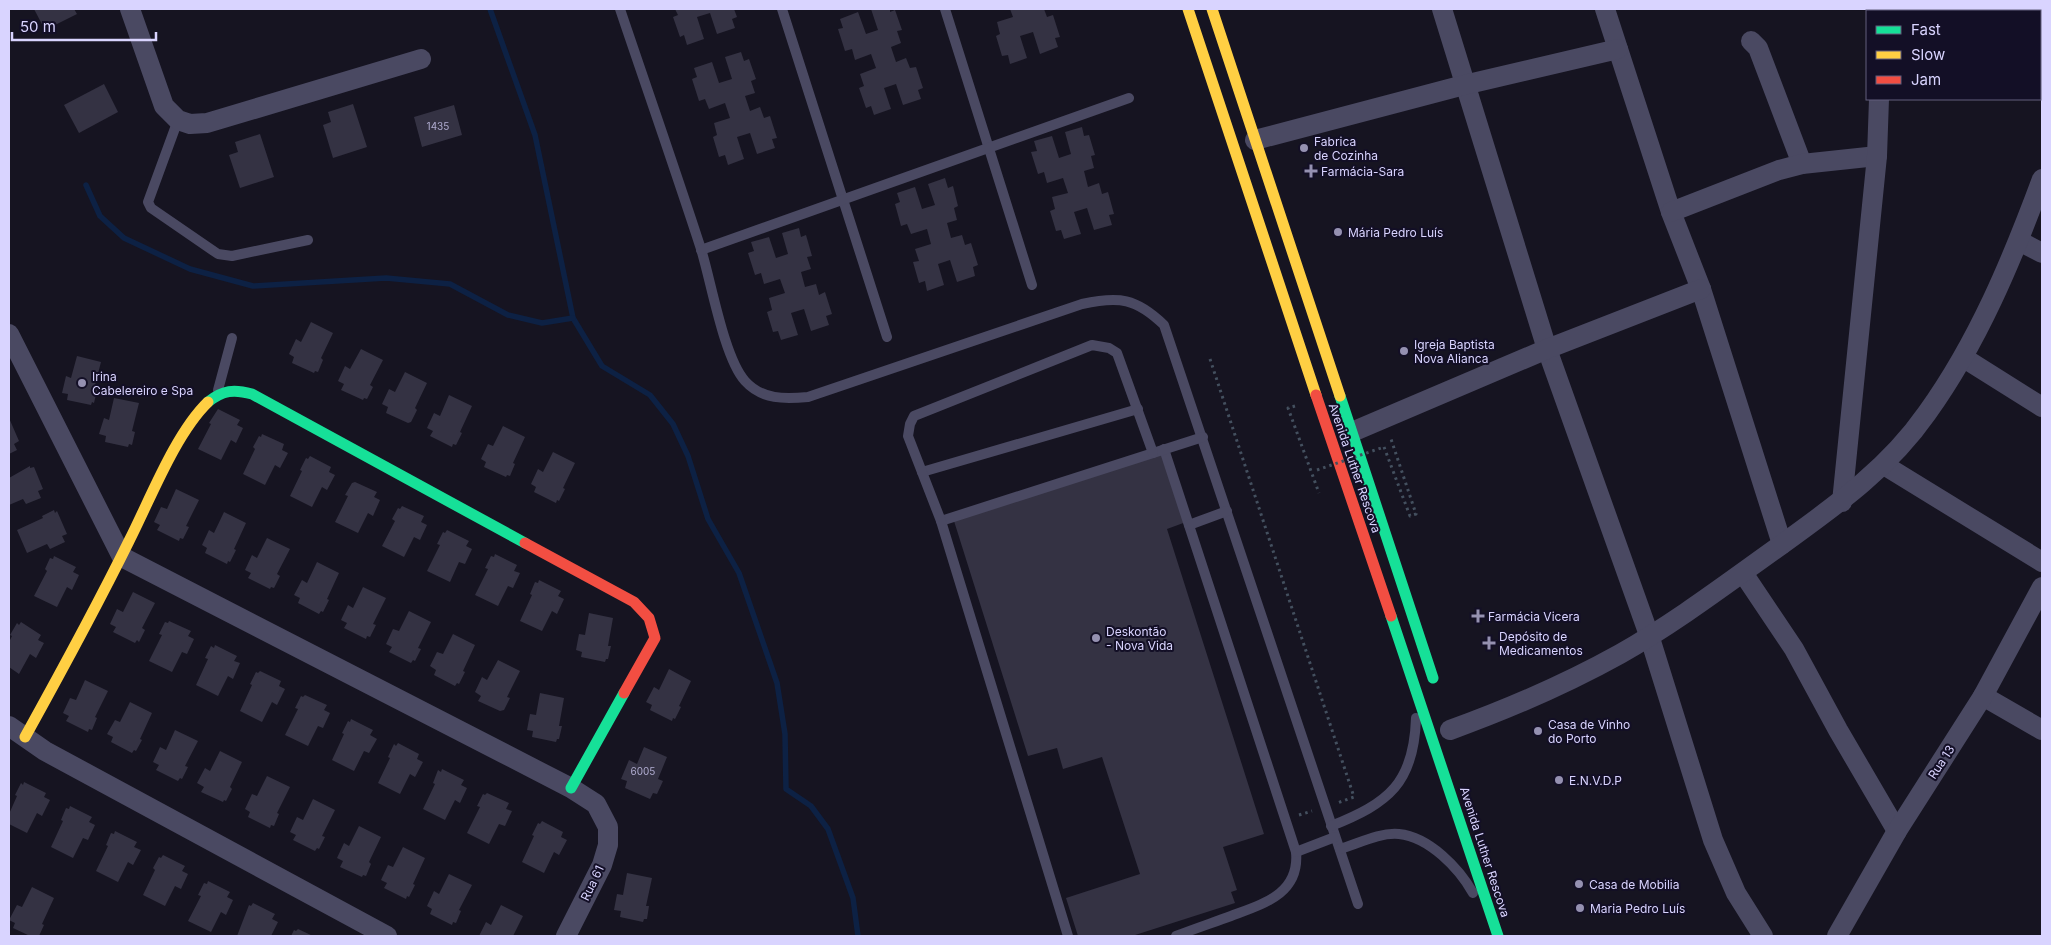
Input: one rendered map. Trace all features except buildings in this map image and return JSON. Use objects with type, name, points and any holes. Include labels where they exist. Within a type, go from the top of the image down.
[{"type":"main road","name":"Avenida Luther Rescova","points":[[1188,9],[1334,451],[1417,690],[1497,936]]},
{"type":"main road","name":"Avenida Luther Rescova","points":[[1212,9],[1438,693]]},
{"type":"main road","points":[[17,732],[122,557],[182,438],[196,417],[218,394],[232,390],[252,394],[634,602],[649,618],[655,638],[635,670],[617,708],[571,788]]},
{"type":"street","points":[[130,9],[164,106],[178,120],[190,124],[207,123],[421,59]]},
{"type":"street","points":[[1442,9],[1547,349],[1650,635],[1713,840],[1736,893],[1763,936]]},
{"type":"street","points":[[1605,9],[1670,212],[1701,289],[1782,544]]},
{"type":"street","points":[[1751,41],[1758,48],[1802,164]]},
{"type":"street","points":[[1255,140],[1464,85],[1618,49]]},
{"type":"street","points":[[1842,502],[1877,156],[1879,100]]},
{"type":"street","points":[[1670,212],[1779,170],[1802,164],[1877,156]]},
{"type":"street","points":[[1450,730],[1494,714],[1598,666],[1650,635],[1743,573],[1842,502],[1884,465],[1927,414],[1964,358],[2019,241],[2042,179]]},
{"type":"street","points":[[2019,241],[2042,253]]},
{"type":"street","points":[[1352,432],[1547,349],[1701,289]]},
{"type":"street","points":[[9,334],[122,557],[571,788]]},
{"type":"street","points":[[1964,358],[2042,407]]},
{"type":"street","points":[[1884,465],[2042,562]]},
{"type":"street","points":[[1743,573],[1794,649],[1838,730],[1897,831]]},
{"type":"street","name":"Rua 13","points":[[1837,936],[1897,831],[1983,696],[2042,587]]},
{"type":"street","points":[[1983,696],[2042,730]]},
{"type":"street","points":[[17,732],[45,752],[387,936]]},
{"type":"street","name":"Rua 61","points":[[566,936],[602,866],[608,845],[608,827],[596,804],[571,788]]},
{"type":"lane","points":[[620,9],[701,250],[734,364],[745,381],[760,393],[781,399],[808,398],[1082,304],[1105,299],[1128,300],[1149,310],[1164,325],[1358,904]]},
{"type":"lane","points":[[782,9],[888,337]]},
{"type":"lane","points":[[945,9],[1032,285]]},
{"type":"lane","points":[[701,250],[1129,98]]},
{"type":"lane","points":[[178,120],[148,202],[151,208],[218,254],[232,256],[308,240]]},
{"type":"lane","points":[[218,394],[232,338]]},
{"type":"lane","points":[[1068,936],[941,522],[908,436],[910,424],[914,416],[1092,344],[1109,348],[1117,353],[1153,453]]},
{"type":"lane","points":[[922,472],[1138,408]]},
{"type":"lane","points":[[941,522],[1203,437]]},
{"type":"lane","points":[[1164,450],[1296,852],[1297,865],[1293,877],[1284,890],[1271,901],[1176,936]]},
{"type":"lane","points":[[1189,525],[1227,511]]},
{"type":"lane","points":[[1332,826],[1362,814],[1384,800],[1396,786],[1407,766],[1415,739],[1417,690]]},
{"type":"lane","points":[[1340,849],[1380,837],[1400,834],[1423,843],[1441,853],[1457,871],[1472,890],[1497,936]]},
{"type":"lane","points":[[1296,852],[1335,837]]},
{"type":"path","points":[[1210,359],[1354,797]]},
{"type":"path","points":[[1299,415],[1296,406],[1288,408],[1319,493]]},
{"type":"path","points":[[1314,461],[1317,470],[1384,447],[1410,516],[1416,514],[1384,419]]},
{"type":"waterway","points":[[490,9],[535,135],[573,318],[602,366],[650,395],[673,424],[688,456],[708,519],[739,573],[777,683],[785,734],[786,789],[811,806],[828,829],[853,898],[858,936]]},
{"type":"waterway","points":[[86,185],[100,216],[124,238],[190,269],[253,286],[386,278],[450,284],[508,315],[542,323],[573,318]]},
{"type":"traffic: fast","points":[[208,402],[219,395],[229,392],[240,391],[252,394],[525,543]]},
{"type":"traffic: fast","points":[[1340,396],[1433,678]]},
{"type":"traffic: fast","points":[[1391,616],[1498,936]]},
{"type":"traffic: fast","points":[[571,788],[624,693]]},
{"type":"traffic: slow","points":[[1188,9],[1316,395]]},
{"type":"traffic: slow","points":[[1212,9],[1340,396]]},
{"type":"traffic: slow","points":[[25,737],[104,591],[174,449],[196,415],[208,402]]},
{"type":"traffic: jam","points":[[1316,395],[1391,616]]},
{"type":"traffic: jam","points":[[525,543],[634,602],[649,618],[655,638],[624,693]]},
{"type":"place","name":"Fabrica de Cozinha","points":[[1304,148]]},
{"type":"place","name":"Farmácia-Sara","points":[[1311,171]]},
{"type":"place","name":"Mária Pedro Luís","points":[[1338,232]]},
{"type":"place","name":"Igreja Baptista Nova Alianca","points":[[1404,351]]},
{"type":"place","name":"Irina Cabelereiro e Spa","points":[[82,383]]},
{"type":"place","name":"Farmácia Vicera","points":[[1478,616]]},
{"type":"place","name":"Deskontão - Nova Vida","points":[[1096,638]]},
{"type":"place","name":"Depósito de Medicamentos","points":[[1489,643]]},
{"type":"place","name":"Casa de Vinho do Porto","points":[[1538,731]]},
{"type":"place","name":"E.N.V.D.P","points":[[1559,780]]},
{"type":"place","name":"Casa de Mobilia","points":[[1579,884]]},
{"type":"place","name":"Maria Pedro Luís","points":[[1580,908]]}]
